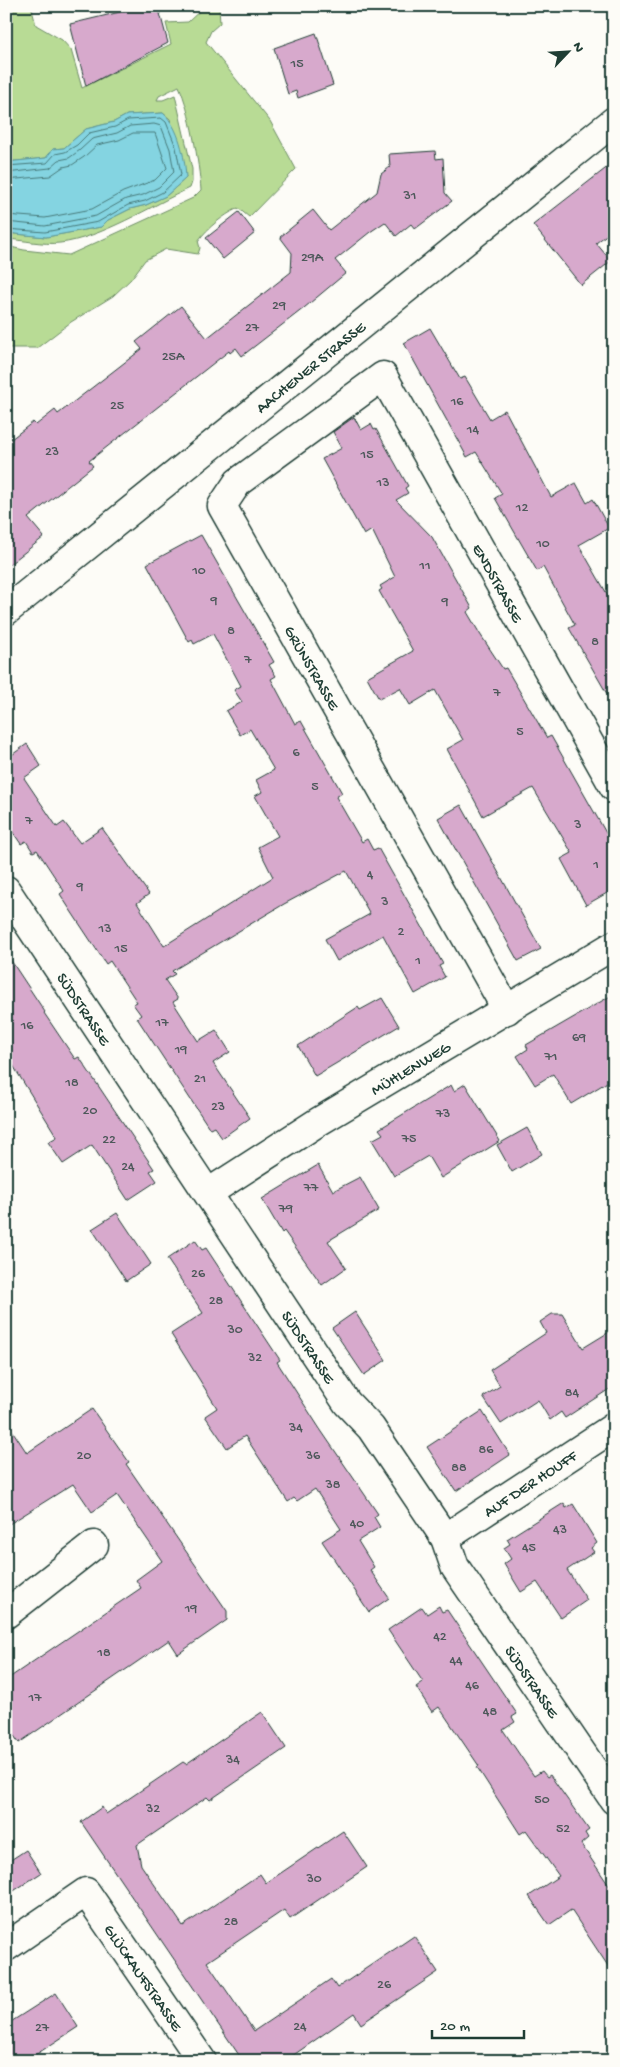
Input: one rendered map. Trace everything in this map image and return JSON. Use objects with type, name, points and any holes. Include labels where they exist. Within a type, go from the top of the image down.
[{"type":"street","name":"AACHENER STRASSE","points":[[6,611],[614,121]]},
{"type":"street","name":"ENDSTRASSE","points":[[383,376],[614,787]]},
{"type":"street","name":"GRÜNSTRASSE","points":[[383,376],[238,482],[222,506],[507,1010]]},
{"type":"street","name":"SÜDSTRASSE","points":[[6,890],[347,1403],[371,1428],[445,1538],[455,1567],[614,1800]]},
{"type":"street","name":"MÜHLENWEG","points":[[208,1193],[318,1122],[614,945]]},
{"type":"street","name":"AUF DER HOUFF","points":[[445,1538],[614,1427]]},
{"type":"street","points":[[6,1614],[94,1545]]},
{"type":"street","name":"GLÜCKAUFSTRASSE","points":[[6,1947],[86,1892],[202,2061]]},
{"type":"green space","points":[[6,6],[31,6],[36,25],[62,40],[71,50],[82,88],[171,44],[166,23],[188,22],[205,6],[219,8],[220,23],[211,31],[206,42],[270,121],[296,169],[249,217],[238,208],[221,218],[198,241],[200,248],[198,254],[166,249],[145,260],[131,279],[113,296],[71,322],[37,348],[6,348],[6,246],[69,255],[193,198],[201,190],[193,137],[187,109],[179,86],[159,96],[157,100],[163,100],[175,95],[192,169],[190,188],[109,228],[75,240],[46,243],[6,239],[6,233],[46,237],[101,227],[108,220],[130,209],[146,205],[166,196],[186,178],[170,119],[163,113],[127,115],[114,122],[86,129],[64,148],[53,149],[46,158],[6,162]]},
{"type":"water","points":[[163,113],[169,119],[177,134],[186,178],[166,196],[146,205],[130,209],[108,220],[101,227],[46,237],[6,233],[6,162],[46,158],[53,149],[64,148],[86,129],[114,122],[127,115]]},
{"type":"building","points":[[133,6],[158,6],[168,43],[86,86],[70,24],[120,12]]},
{"type":"building","points":[[316,33],[333,85],[298,98],[296,91],[288,94],[274,48]]},
{"type":"building","points":[[435,151],[436,159],[443,158],[445,193],[452,201],[415,229],[411,224],[396,236],[385,222],[370,232],[335,260],[346,273],[304,308],[242,356],[236,348],[230,353],[229,351],[89,461],[93,466],[28,518],[44,537],[6,567],[6,443],[33,422],[36,425],[55,410],[58,414],[142,349],[136,342],[181,306],[207,338],[291,272],[292,253],[280,237],[313,210],[329,230],[377,192],[381,174],[390,167],[389,154]]},
{"type":"building","points":[[614,162],[614,229],[596,243],[611,261],[581,285],[533,225]]},
{"type":"building","points":[[239,212],[255,233],[223,259],[206,238]]},
{"type":"building","points":[[430,328],[460,379],[465,377],[490,419],[505,410],[551,497],[576,483],[587,503],[593,499],[609,528],[579,545],[614,606],[614,706],[569,628],[575,625],[543,567],[537,571],[495,498],[502,494],[476,452],[467,457],[404,343]]},
{"type":"building","points":[[354,417],[361,430],[371,424],[374,430],[376,429],[408,486],[405,488],[408,493],[396,500],[432,537],[472,608],[467,612],[503,669],[506,668],[547,738],[551,736],[614,847],[614,889],[586,905],[561,859],[572,853],[533,788],[483,816],[447,749],[463,740],[435,690],[410,705],[400,688],[379,699],[367,677],[413,651],[379,591],[382,589],[380,586],[395,577],[372,530],[364,535],[322,459],[342,448],[333,432]]},
{"type":"building","points":[[201,535],[274,662],[269,665],[276,676],[271,679],[295,724],[301,721],[342,793],[336,797],[362,842],[367,839],[373,850],[378,848],[443,964],[439,966],[445,977],[415,994],[383,935],[337,961],[325,939],[370,914],[346,871],[284,904],[172,971],[175,974],[165,980],[178,999],[173,1002],[198,1041],[216,1030],[230,1052],[213,1063],[250,1118],[222,1138],[214,1127],[210,1129],[137,1018],[141,1015],[133,1004],[137,1002],[110,961],[106,964],[69,908],[60,894],[64,891],[37,850],[33,852],[26,841],[21,844],[6,822],[6,753],[9,757],[27,744],[41,766],[24,778],[57,827],[64,822],[80,843],[102,828],[149,894],[137,903],[164,946],[273,877],[258,847],[278,836],[255,796],[262,792],[256,780],[274,770],[250,729],[240,735],[226,711],[242,702],[234,690],[241,686],[213,634],[194,644],[192,640],[189,642],[147,564]]},
{"type":"building","points":[[461,805],[541,949],[518,961],[438,818]]},
{"type":"building","points":[[6,953],[75,1059],[79,1057],[154,1169],[150,1171],[157,1181],[128,1200],[92,1145],[63,1164],[48,1142],[57,1137],[6,1054]]},
{"type":"building","points":[[614,994],[614,1078],[571,1104],[553,1074],[535,1085],[517,1056],[528,1049],[526,1045]]},
{"type":"building","points":[[382,998],[399,1026],[315,1076],[298,1046],[358,1007],[360,1010]]},
{"type":"building","points":[[465,1084],[500,1141],[441,1178],[428,1156],[394,1176],[372,1140],[383,1134],[379,1129],[451,1085],[454,1091]]},
{"type":"building","points":[[527,1128],[542,1154],[512,1172],[497,1145]]},
{"type":"building","points":[[318,1165],[333,1191],[360,1177],[379,1210],[328,1241],[346,1268],[322,1285],[284,1231],[282,1233],[262,1199]]},
{"type":"building","points":[[117,1213],[151,1264],[126,1281],[92,1229]]},
{"type":"building","points":[[195,1240],[202,1250],[206,1248],[280,1360],[277,1362],[320,1429],[378,1514],[374,1517],[380,1527],[358,1541],[374,1567],[370,1570],[389,1598],[369,1612],[322,1541],[341,1529],[315,1489],[297,1501],[294,1498],[288,1502],[245,1436],[227,1448],[205,1416],[217,1408],[171,1334],[203,1313],[167,1259]]},
{"type":"building","points":[[355,1312],[386,1360],[364,1375],[332,1328]]},
{"type":"building","points":[[552,1314],[562,1314],[583,1348],[614,1329],[614,1386],[565,1418],[561,1412],[550,1420],[538,1400],[501,1424],[483,1397],[500,1386],[490,1370],[546,1333],[540,1322]]},
{"type":"building","points":[[92,1409],[129,1462],[126,1464],[227,1611],[227,1620],[178,1654],[169,1640],[19,1743],[6,1724],[6,1680],[141,1588],[136,1580],[162,1561],[117,1495],[92,1512],[73,1484],[6,1526],[6,1421],[27,1453]]},
{"type":"building","points":[[482,1411],[510,1455],[456,1491],[427,1447]]},
{"type":"building","points":[[564,1503],[566,1508],[573,1504],[597,1543],[591,1548],[594,1552],[567,1570],[587,1600],[561,1618],[537,1582],[521,1592],[504,1564],[511,1559],[504,1548],[510,1544],[507,1539]]},
{"type":"building","points":[[439,1606],[442,1612],[447,1610],[517,1714],[512,1717],[515,1722],[503,1730],[534,1776],[542,1771],[547,1777],[550,1775],[589,1830],[585,1833],[588,1838],[581,1844],[614,1893],[614,1975],[571,1910],[549,1925],[529,1896],[559,1876],[526,1830],[520,1834],[477,1767],[479,1766],[439,1707],[432,1712],[416,1687],[423,1682],[388,1630],[422,1607],[427,1614]]},
{"type":"building","points":[[262,1712],[286,1748],[210,1800],[207,1797],[137,1845],[141,1865],[183,1926],[260,1874],[266,1883],[343,1831],[367,1867],[290,1919],[284,1910],[207,1962],[254,2031],[331,1979],[337,1988],[414,1936],[438,1972],[361,2024],[354,2013],[285,2061],[243,2061],[81,1822],[102,1807],[106,1814],[183,1762],[186,1764]]},
{"type":"building","points":[[26,1850],[41,1873],[6,1896],[6,1863]]},
{"type":"building","points":[[56,1993],[78,2027],[26,2061],[6,2061],[6,2025]]}]
